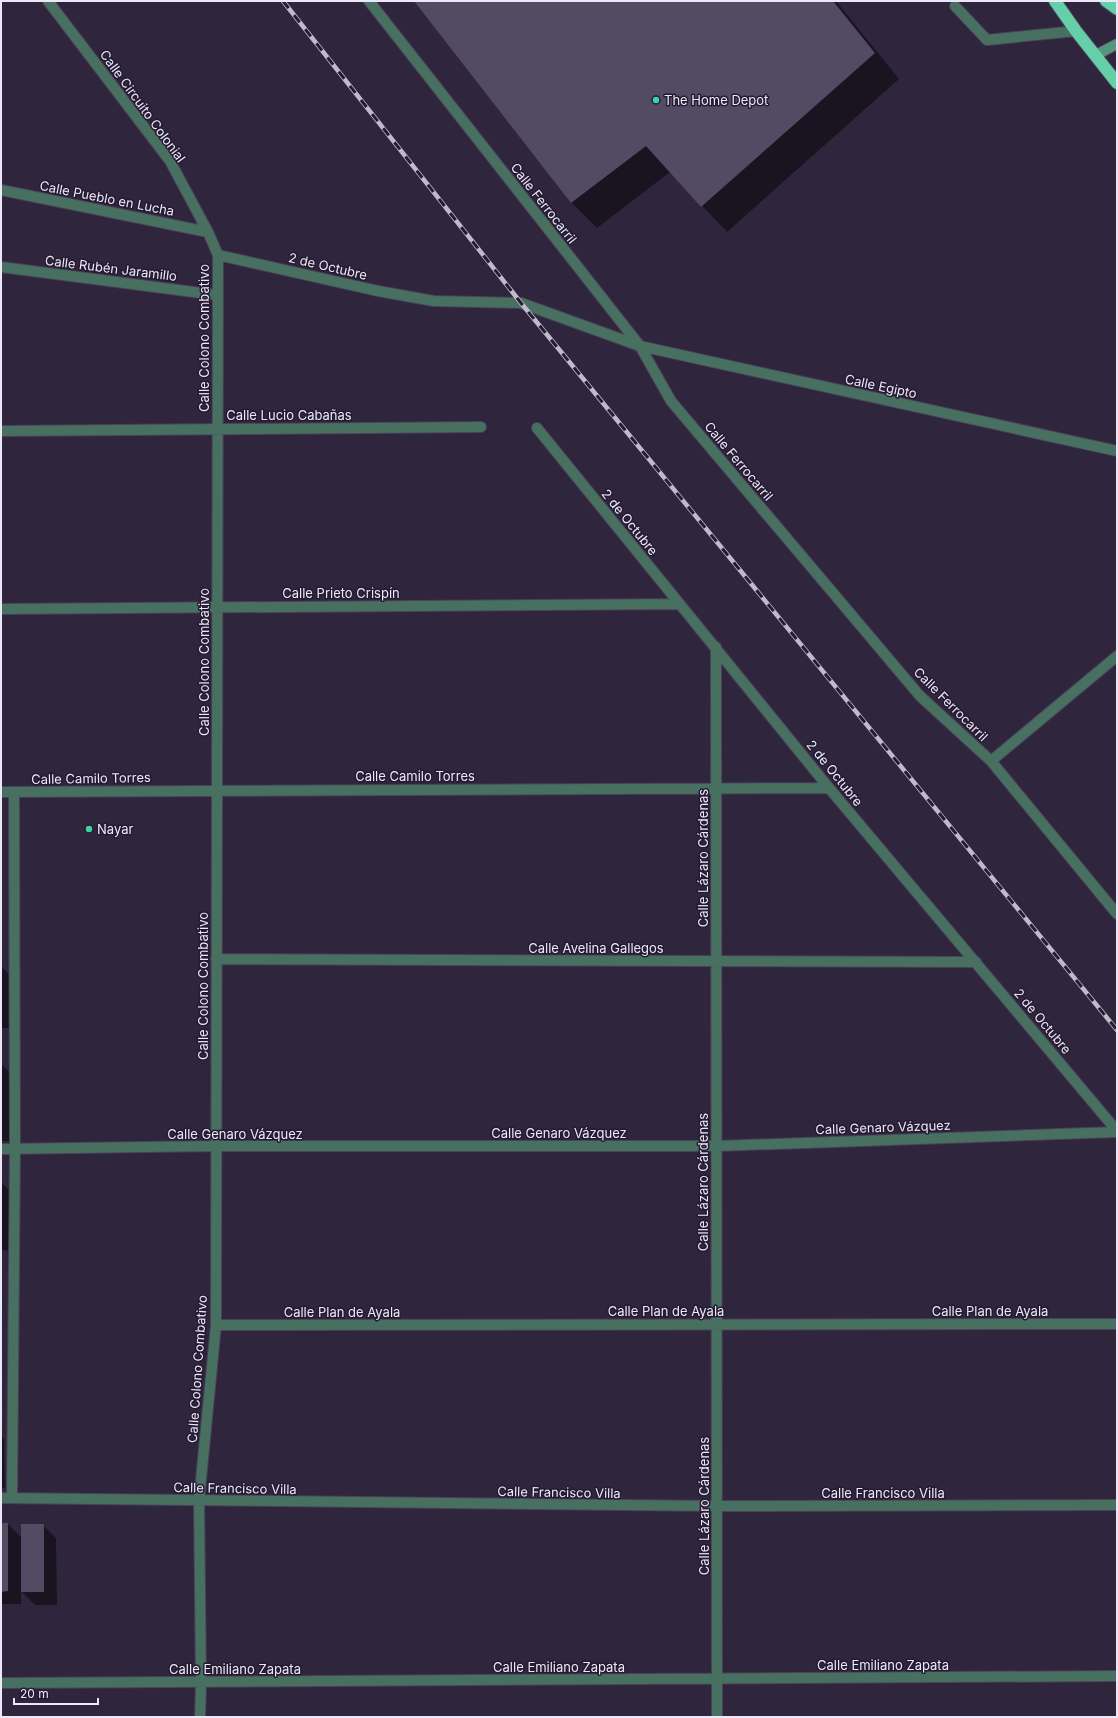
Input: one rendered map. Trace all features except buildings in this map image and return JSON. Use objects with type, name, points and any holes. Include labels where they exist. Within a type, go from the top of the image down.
[{"type":"highway","points":[[1056,1],[1076,30],[1117,83]]},
{"type":"highway","points":[[1106,1],[1117,9]]},
{"type":"street","name":"Calle Circuito Colonial","points":[[48,1],[170,161],[208,232],[218,255]]},
{"type":"street","name":"Calle Ferrocarril","points":[[369,1],[640,346],[671,401],[920,696],[990,761],[1117,914]]},
{"type":"street","points":[[956,3],[987,40],[1076,30]]},
{"type":"street","points":[[1096,55],[1117,44]]},
{"type":"street","name":"Calle Pueblo en Lucha","points":[[1,190],[208,232]]},
{"type":"street","name":"2 de Octubre","points":[[218,255],[378,291],[434,301],[521,303],[640,346]]},
{"type":"street","name":"Calle Colono Combativo","points":[[200,1717],[199,1500],[216,1325],[218,255]]},
{"type":"street","name":"Calle Rubén Jaramillo","points":[[1,267],[217,295]]},
{"type":"street","name":"Calle Egipto","points":[[640,346],[1117,451]]},
{"type":"street","name":"Calle Lucio Cabañas","points":[[1,431],[481,427]]},
{"type":"street","name":"2 de Octubre","points":[[537,428],[829,788],[1117,1131]]},
{"type":"street","name":"Calle Prieto Crispín","points":[[1,608],[680,604]]},
{"type":"street","name":"Calle Lázaro Cárdenas","points":[[716,647],[717,1717]]},
{"type":"street","points":[[990,761],[1117,656]]},
{"type":"street","name":"Calle Camilo Torres","points":[[1,792],[829,788]]},
{"type":"street","points":[[12,1498],[15,1149],[14,792]]},
{"type":"street","name":"Calle Avelina Gallegos","points":[[216,959],[976,962]]},
{"type":"street","name":"Calle Genaro Vázquez","points":[[1,1149],[216,1146],[716,1146],[1117,1131]]},
{"type":"street","name":"Calle Plan de Ayala","points":[[216,1325],[1117,1324]]},
{"type":"street","name":"Calle Francisco Villa","points":[[1,1498],[717,1506],[1117,1505]]},
{"type":"street","name":"Calle Emiliano Zapata","points":[[1,1683],[201,1683],[1117,1676]]},
{"type":"railway","points":[[283,1],[521,303],[1117,1030]]},
{"type":"place","name":"The Home Depot","points":[[656,100]]},
{"type":"place","name":"Nayar","points":[[89,829]]}]
